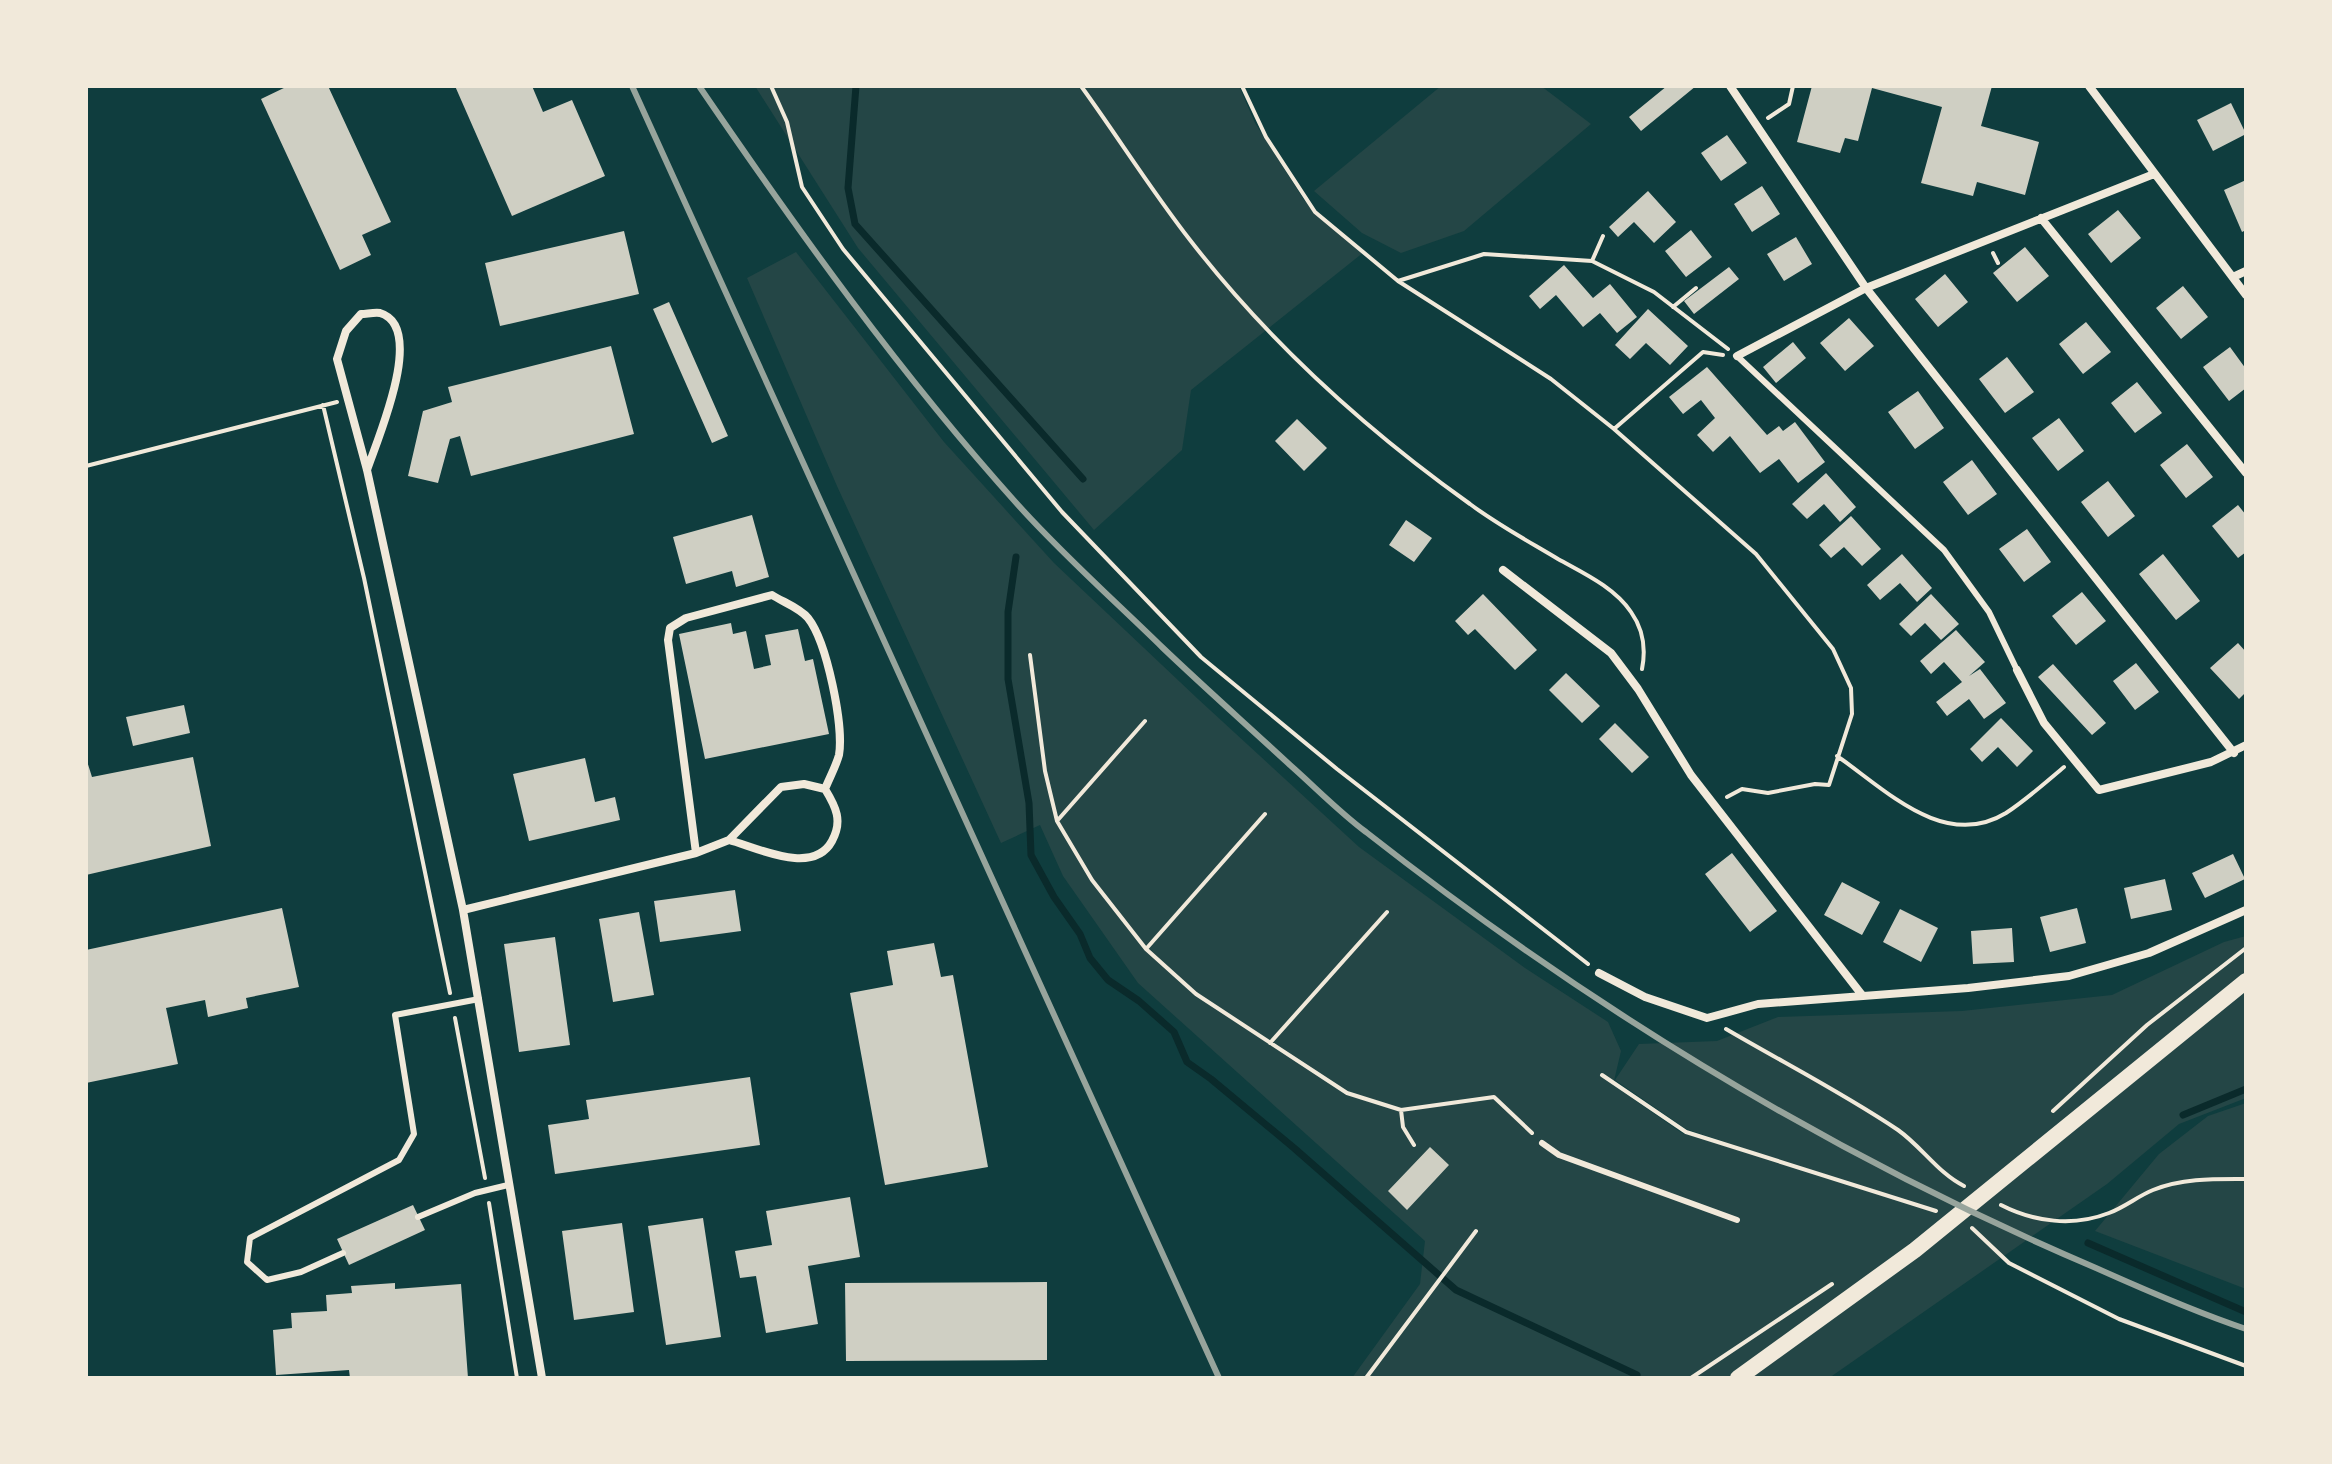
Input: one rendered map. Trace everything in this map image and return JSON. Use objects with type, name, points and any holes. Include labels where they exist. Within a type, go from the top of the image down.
[{"type":"main road","points":[[1738,1378],[1915,1250],[2246,981]]},
{"type":"street","points":[[1730,86],[1866,288],[2234,753]]},
{"type":"street","points":[[2105,86],[2092,90],[2246,295]]},
{"type":"street","points":[[1737,356],[1866,288],[2154,174]]},
{"type":"street","points":[[2041,218],[2246,473]]},
{"type":"street","points":[[2233,277],[2246,271]]},
{"type":"street","points":[[367,470],[401,365],[400,341],[395,324],[380,313],[361,314],[346,331],[337,359],[367,470],[463,910],[542,1378]]},
{"type":"street","points":[[1503,570],[1611,653],[1713,805],[1862,995]]},
{"type":"street","points":[[696,853],[668,640],[670,628],[686,618],[772,595],[807,616],[819,637],[830,672],[839,731],[839,755],[825,789]]},
{"type":"street","points":[[2017,670],[2044,723],[2099,790],[2211,762],[2246,745]]},
{"type":"street","points":[[463,910],[696,853],[729,840],[781,787],[804,784],[825,789],[837,810],[838,830],[827,851],[811,857],[794,859],[729,840]]},
{"type":"street","points":[[1599,973],[1645,997],[1707,1018],[1758,1004],[1968,988],[2069,976],[2149,953],[2246,910]]},
{"type":"lane","points":[[1737,356],[1944,550],[1989,612],[2017,670]]},
{"type":"lane","points":[[343,1253],[301,1272],[267,1280],[247,1262],[250,1238],[399,1160],[414,1134],[395,1015],[479,999]]},
{"type":"lane","points":[[1542,1143],[1559,1155],[1737,1220]]},
{"type":"lane","points":[[418,1217],[475,1193],[508,1185]]},
{"type":"path","points":[[771,86],[787,122],[802,187],[843,249],[1062,512],[1201,657],[1337,769],[1599,973]]},
{"type":"path","points":[[1081,86],[1190,240],[1276,340],[1321,385],[1429,475],[1497,524],[1603,585],[1630,611],[1642,634],[1645,653],[1638,689]]},
{"type":"path","points":[[1242,86],[1266,137],[1315,212],[1398,281],[1551,379],[1614,429],[1756,554],[1833,649],[1851,688],[1852,714],[1829,785],[1815,784],[1768,793],[1742,789],[1713,805]]},
{"type":"path","points":[[1756,126],[1789,104],[1793,86]]},
{"type":"path","points":[[1592,261],[1603,236]]},
{"type":"path","points":[[1398,281],[1484,254],[1592,261],[1654,292],[1737,356]]},
{"type":"path","points":[[1673,307],[1696,288]]},
{"type":"path","points":[[1614,429],[1703,352],[1737,356]]},
{"type":"path","points":[[86,466],[347,399]]},
{"type":"path","points":[[323,405],[364,578],[452,1004],[487,1190],[517,1378]]},
{"type":"path","points":[[1030,655],[1045,771],[1057,821],[1092,880],[1146,949],[1196,994],[1347,1093],[1401,1110],[1494,1097],[1542,1143]]},
{"type":"path","points":[[1057,821],[1145,721]]},
{"type":"path","points":[[1837,756],[1905,807],[1940,823],[1973,825],[2004,814],[2074,760]]},
{"type":"path","points":[[1146,949],[1265,814]]},
{"type":"path","points":[[1270,1043],[1387,912]]},
{"type":"path","points":[[2044,1120],[2147,1025],[2246,948]]},
{"type":"path","points":[[1707,1018],[1848,1096],[1904,1134],[1952,1180],[1975,1192]]},
{"type":"path","points":[[1602,1075],[1686,1132],[1946,1214]]},
{"type":"path","points":[[1401,1110],[1403,1127],[1414,1145]]},
{"type":"path","points":[[1999,1204],[2040,1220],[2072,1222],[2109,1213],[2154,1189],[2196,1180],[2246,1179]]},
{"type":"path","points":[[1964,1222],[2009,1263],[2119,1319],[2246,1366]]},
{"type":"path","points":[[1366,1378],[1476,1231]]},
{"type":"path","points":[[1691,1378],[1843,1277]]},
{"type":"shaded area","points":[[755,86],[1239,86],[1255,123],[1304,200],[1364,252],[1191,390],[1182,450],[1094,530],[858,248]]},
{"type":"shaded area","points":[[1441,86],[1541,86],[1591,124],[1464,231],[1401,253],[1362,233],[1314,191]]},
{"type":"shaded area","points":[[796,252],[944,442],[1054,563],[1359,847],[1525,968],[1608,1022],[1621,1051],[1613,1085],[1682,1133],[1829,1177],[1686,1129],[1615,1080],[1639,1044],[1717,1041],[1778,1017],[1962,1011],[2112,995],[2224,942],[2246,936],[2246,1098],[2179,1124],[2107,1184],[1829,1378],[1352,1378],[1420,1284],[1425,1241],[1138,983],[1063,876],[1040,825],[1001,843],[837,486],[747,278]]},
{"type":"shaded area","points":[[2246,1103],[2246,1289],[2095,1231],[2159,1154],[2208,1116]]},
{"type":"building","points":[[288,86],[328,86],[391,222],[362,235],[371,255],[340,270],[261,99]]},
{"type":"building","points":[[455,86],[532,86],[543,112],[572,100],[605,176],[512,216]]},
{"type":"building","points":[[1667,86],[1696,86],[1641,131],[1629,117]]},
{"type":"building","points":[[1812,86],[1992,86],[1981,126],[2039,142],[2025,195],[1977,182],[1973,196],[1921,183],[1942,107],[1872,88],[1858,141],[1845,138],[1840,153],[1797,142]]},
{"type":"building","points":[[2231,103],[2246,134],[2213,151],[2197,120]]},
{"type":"building","points":[[1727,135],[1747,163],[1721,181],[1701,153]]},
{"type":"building","points":[[2246,180],[2246,230],[2242,232],[2224,190]]},
{"type":"building","points":[[1762,186],[1780,214],[1752,232],[1734,204]]},
{"type":"building","points":[[1648,191],[1676,222],[1654,243],[1634,222],[1618,237],[1609,227]]},
{"type":"building","points":[[2118,210],[2141,238],[2111,263],[2088,234]]},
{"type":"building","points":[[1691,230],[1712,257],[1686,277],[1665,251]]},
{"type":"building","points":[[624,231],[639,294],[500,326],[485,263]]},
{"type":"building","points":[[1796,237],[1812,264],[1784,281],[1767,254]]},
{"type":"building","points":[[2025,247],[2049,276],[2017,302],[1993,273]]},
{"type":"building","points":[[1564,265],[1593,298],[1610,284],[1637,317],[1617,333],[1600,313],[1583,327],[1556,295],[1540,309],[1529,296]]},
{"type":"building","points":[[1729,267],[1739,279],[1694,314],[1684,301]]},
{"type":"building","points":[[1945,274],[1968,302],[1938,327],[1915,299]]},
{"type":"building","points":[[2183,286],[2208,317],[2181,339],[2156,308]]},
{"type":"building","points":[[669,302],[728,436],[712,443],[653,309]]},
{"type":"building","points":[[1648,309],[1688,346],[1670,365],[1646,343],[1630,359],[1615,345]]},
{"type":"building","points":[[1849,318],[1874,346],[1845,371],[1820,343]]},
{"type":"building","points":[[2086,322],[2111,352],[2083,374],[2059,344]]},
{"type":"building","points":[[1793,342],[1806,358],[1776,383],[1763,367]]},
{"type":"building","points":[[611,346],[634,434],[471,476],[460,436],[450,439],[438,483],[408,476],[423,411],[452,402],[448,387]]},
{"type":"building","points":[[2230,347],[2246,369],[2246,388],[2229,401],[2203,367]]},
{"type":"building","points":[[2007,357],[2034,392],[2005,413],[1979,379]]},
{"type":"building","points":[[1707,367],[1767,435],[1779,426],[1783,431],[1795,422],[1825,462],[1798,483],[1779,459],[1760,473],[1730,436],[1713,452],[1697,435],[1715,418],[1701,400],[1683,414],[1669,397]]},
{"type":"building","points":[[2137,382],[2162,413],[2135,433],[2111,403]]},
{"type":"building","points":[[1918,391],[1944,428],[1915,449],[1888,412]]},
{"type":"building","points":[[2059,418],[2084,451],[2058,471],[2032,438]]},
{"type":"building","points":[[1297,419],[1327,448],[1304,471],[1275,441]]},
{"type":"building","points":[[2187,444],[2213,477],[2186,498],[2160,465]]},
{"type":"building","points":[[1972,460],[1997,494],[1968,515],[1943,482]]},
{"type":"building","points":[[1826,473],[1856,507],[1840,522],[1824,504],[1807,519],[1792,504]]},
{"type":"building","points":[[2108,481],[2135,516],[2108,537],[2081,502]]},
{"type":"building","points":[[2238,505],[2246,515],[2246,552],[2238,558],[2212,526]]},
{"type":"building","points":[[752,515],[769,577],[736,587],[732,571],[686,584],[673,537]]},
{"type":"building","points":[[1851,516],[1881,549],[1862,566],[1844,547],[1831,558],[1819,545]]},
{"type":"building","points":[[1406,520],[1432,538],[1414,562],[1389,545]]},
{"type":"building","points":[[2027,529],[2051,562],[2024,582],[1999,549]]},
{"type":"building","points":[[1902,554],[1932,588],[1917,602],[1900,583],[1880,600],[1867,585]]},
{"type":"building","points":[[2163,554],[2200,601],[2176,620],[2139,574]]},
{"type":"building","points":[[2082,592],[2106,621],[2076,645],[2052,616]]},
{"type":"building","points":[[1483,594],[1537,650],[1515,670],[1475,629],[1468,635],[1455,621]]},
{"type":"building","points":[[1931,594],[1959,624],[1941,640],[1925,623],[1911,636],[1899,624]]},
{"type":"building","points":[[731,623],[733,634],[746,631],[754,669],[771,665],[765,635],[798,629],[805,661],[813,659],[829,734],[705,759],[679,634]]},
{"type":"building","points":[[1956,630],[1985,662],[1969,676],[1980,669],[2006,703],[1984,719],[1969,699],[1947,716],[1936,702],[1962,682],[1944,662],[1931,674],[1920,661]]},
{"type":"building","points":[[2238,643],[2246,652],[2246,692],[2239,699],[2210,668]]},
{"type":"building","points":[[2136,663],[2159,692],[2135,710],[2113,681]]},
{"type":"building","points":[[2053,664],[2106,723],[2092,735],[2038,677]]},
{"type":"building","points":[[1566,673],[1600,706],[1582,723],[1549,690]]},
{"type":"building","points":[[184,705],[190,733],[133,746],[126,717]]},
{"type":"building","points":[[2001,718],[2033,751],[2017,767],[1998,747],[1982,762],[1970,749]]},
{"type":"building","points":[[1615,723],[1649,757],[1632,773],[1599,739]]},
{"type":"building","points":[[193,757],[211,846],[86,875],[86,758],[92,777]]},
{"type":"building","points":[[585,758],[595,802],[615,797],[620,820],[529,841],[513,774]]},
{"type":"building","points":[[1732,853],[1777,911],[1750,932],[1705,874]]},
{"type":"building","points":[[2233,854],[2245,879],[2205,898],[2192,873]]},
{"type":"building","points":[[2165,879],[2172,910],[2131,919],[2124,888]]},
{"type":"building","points":[[1842,882],[1880,902],[1862,935],[1824,915]]},
{"type":"building","points":[[735,890],[741,931],[660,942],[654,901]]},
{"type":"building","points":[[282,908],[299,987],[246,998],[248,1008],[208,1017],[205,1000],[166,1008],[178,1064],[86,1083],[86,950]]},
{"type":"building","points":[[2077,908],[2086,943],[2050,952],[2040,917]]},
{"type":"building","points":[[1900,909],[1938,928],[1921,962],[1883,942]]},
{"type":"building","points":[[639,912],[654,995],[613,1002],[599,919]]},
{"type":"building","points":[[2012,928],[2014,962],[1973,964],[1971,931]]},
{"type":"building","points":[[555,937],[570,1045],[519,1052],[504,944]]},
{"type":"building","points":[[934,943],[941,977],[953,975],[988,1167],[885,1185],[850,993],[893,985],[887,951]]},
{"type":"building","points":[[750,1077],[760,1145],[555,1174],[548,1125],[589,1119],[586,1100]]},
{"type":"building","points":[[1430,1147],[1449,1165],[1407,1210],[1388,1191]]},
{"type":"building","points":[[850,1197],[860,1257],[808,1266],[818,1324],[766,1333],[756,1276],[740,1278],[735,1251],[772,1245],[766,1211]]},
{"type":"building","points":[[413,1205],[425,1230],[349,1265],[337,1239]]},
{"type":"building","points":[[703,1218],[721,1337],[666,1345],[648,1226]]},
{"type":"building","points":[[622,1223],[634,1312],[574,1320],[562,1231]]},
{"type":"building","points":[[1047,1282],[1047,1360],[846,1361],[845,1283]]},
{"type":"building","points":[[395,1283],[395,1289],[461,1284],[468,1378],[350,1378],[349,1370],[276,1375],[273,1330],[292,1328],[291,1313],[327,1311],[326,1295],[352,1293],[351,1286]]},
{"type":"waterway","points":[[856,86],[848,188],[855,224],[1083,479]]},
{"type":"waterway","points":[[1016,557],[1008,612],[1008,679],[1029,803],[1031,855],[1054,897],[1080,934],[1090,958],[1108,980],[1139,1001],[1174,1032],[1187,1062],[1294,1148],[1456,1290],[1637,1375]]},
{"type":"waterway","points":[[2183,1115],[2246,1089]]},
{"type":"waterway","points":[[2088,1243],[2246,1312]]},
{"type":"railway","points":[[632,86],[1219,1378]]},
{"type":"railway","points":[[699,86],[892,354],[1019,506],[1163,648],[1356,824],[1537,958],[1626,1018],[1809,1127],[1999,1225],[2246,1329]]}]
